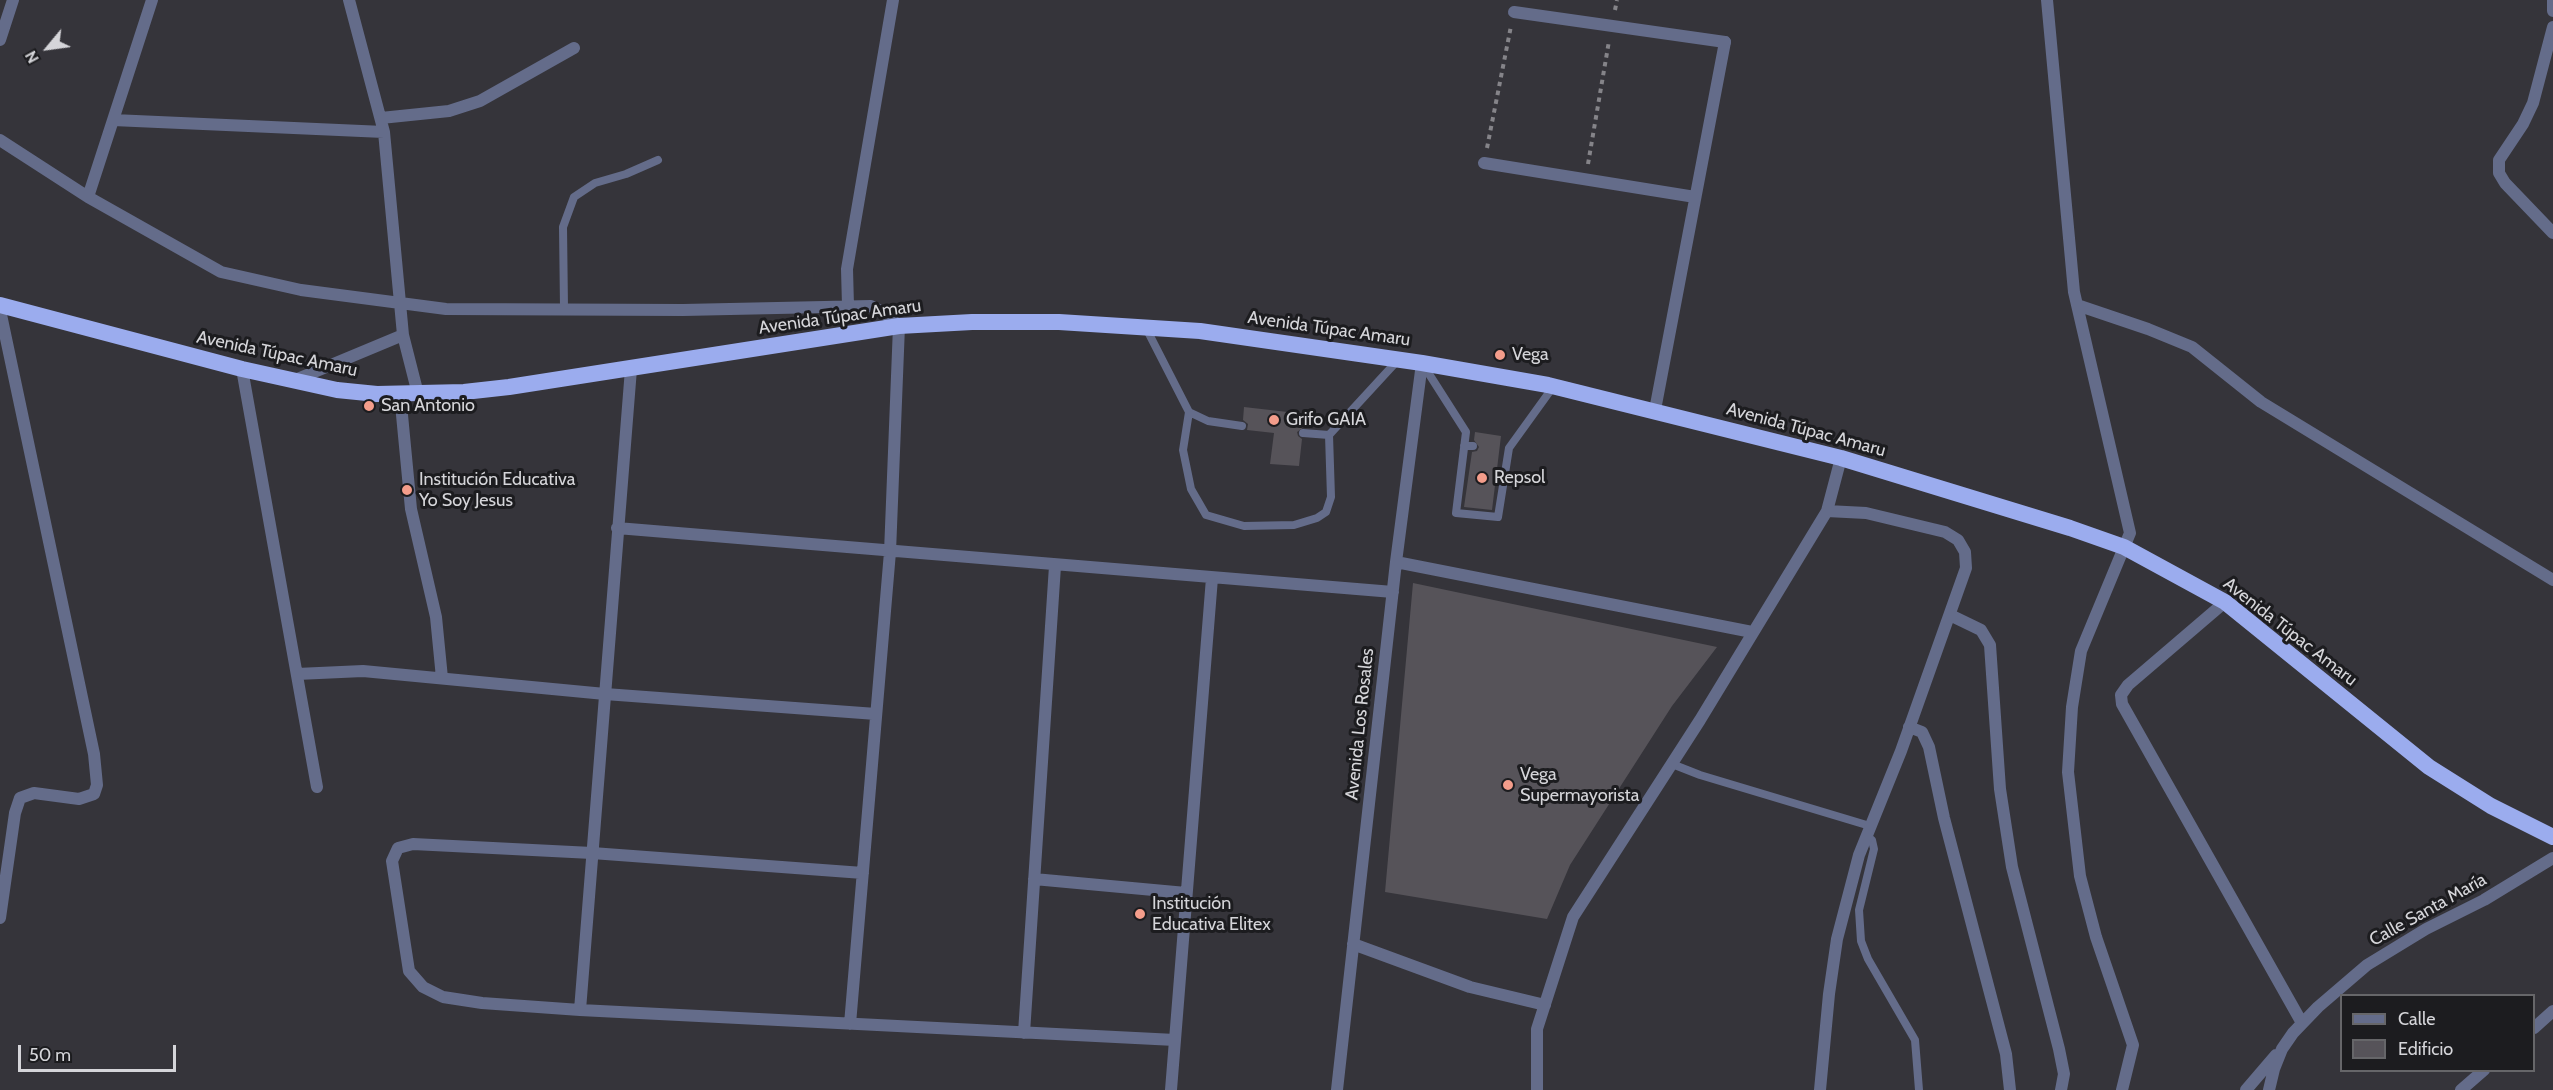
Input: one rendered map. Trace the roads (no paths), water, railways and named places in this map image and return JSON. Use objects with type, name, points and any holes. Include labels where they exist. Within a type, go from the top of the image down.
[{"type":"highway","name":"Avenida Túpac Amaru","points":[[0,305],[242,369],[337,390],[400,394],[464,392],[631,369],[899,326],[972,322],[1059,322],[1200,331],[1399,359],[1554,387],[1655,410],[1841,458],[2070,528],[2124,547],[2225,602],[2429,767],[2491,806],[2553,837]]},
{"type":"street","points":[[0,40],[13,0]]},
{"type":"street","points":[[88,197],[152,0]]},
{"type":"street","points":[[349,0],[384,132],[402,304],[403,335],[418,394]]},
{"type":"street","points":[[848,306],[847,269],[893,0]]},
{"type":"street","points":[[2047,0],[2077,305],[2130,533],[2081,651],[2072,707],[2068,772],[2080,876],[2096,937],[2133,1045],[2122,1090]]},
{"type":"street","points":[[2553,0],[2553,11]]},
{"type":"street","points":[[1514,12],[1725,42],[1655,410]]},
{"type":"street","points":[[2553,27],[2533,103],[2523,124],[2499,160],[2499,173],[2505,183],[2553,233]]},
{"type":"street","points":[[381,118],[449,111],[480,101],[574,48]]},
{"type":"street","points":[[113,120],[384,132]]},
{"type":"street","points":[[0,140],[88,197],[221,272],[301,290],[457,309],[683,310],[871,306],[883,312],[899,326],[890,552],[850,1024]]},
{"type":"street","points":[[1484,163],[1695,197]]},
{"type":"street","points":[[2077,305],[2148,329],[2192,347],[2261,402],[2553,580]]},
{"type":"street","points":[[0,310],[94,754],[97,785],[94,794],[79,800],[34,794],[20,798],[15,813],[0,918]]},
{"type":"street","points":[[295,380],[403,335]]},
{"type":"street","name":"Avenida Los Rosales","points":[[1337,1090],[1396,562],[1422,363]]},
{"type":"street","points":[[242,369],[317,786]]},
{"type":"street","points":[[580,1010],[631,369]]},
{"type":"street","points":[[400,394],[411,509],[436,617],[442,678]]},
{"type":"street","points":[[1537,1090],[1537,1029],[1573,917],[1672,764],[1827,511],[1841,458]]},
{"type":"street","points":[[1820,1090],[1837,939],[1859,855],[1910,727],[1966,568],[1965,552],[1958,540],[1945,532],[1866,513],[1827,511]]},
{"type":"street","points":[[618,528],[1055,566],[1393,592]]},
{"type":"street","points":[[1396,562],[1752,632]]},
{"type":"street","points":[[1024,1033],[1055,566]]},
{"type":"street","points":[[1171,1090],[1212,578]]},
{"type":"street","points":[[2225,602],[2128,685],[2121,694],[2122,704],[2301,1023]]},
{"type":"street","points":[[1950,615],[1981,630],[1990,645],[2000,789],[2010,856],[2059,1049],[2064,1074],[2061,1090]]},
{"type":"street","points":[[297,674],[363,671],[604,694],[876,714]]},
{"type":"street","points":[[1910,727],[1922,732],[1929,747],[1944,818],[2006,1054],[2010,1090]]},
{"type":"street","points":[[863,873],[592,853],[413,843],[398,848],[392,861],[409,970],[423,987],[443,996],[482,1004],[580,1010],[1175,1040]]},
{"type":"street","name":"Calle Santa María","points":[[2269,1090],[2282,1048],[2301,1023],[2367,965],[2426,929],[2484,900],[2553,858]]},
{"type":"street","points":[[1034,879],[1186,893]]},
{"type":"street","points":[[1353,944],[1470,987],[1545,1005]]},
{"type":"street","points":[[2535,1027],[2553,1011]]},
{"type":"street","points":[[2246,1090],[2282,1048]]},
{"type":"street","points":[[2461,1090],[2483,1072]]},
{"type":"lane","points":[[564,308],[563,227],[574,197],[595,183],[626,174],[658,160]]},
{"type":"lane","points":[[1146,327],[1189,412],[1208,422],[1242,426]]},
{"type":"lane","points":[[1189,412],[1183,450],[1191,489],[1206,514],[1244,525],[1294,525],[1317,518],[1326,512],[1331,497],[1329,435],[1399,359]]},
{"type":"lane","points":[[1422,363],[1466,432],[1469,446],[1463,490],[1456,513],[1498,517],[1498,490],[1504,448],[1554,387]]},
{"type":"lane","points":[[1303,433],[1329,435]]},
{"type":"lane","points":[[1672,764],[1869,831],[1874,849],[1859,909],[1861,941],[1868,959],[1915,1040],[1919,1090]]},
{"type":"place","name":"Vega","points":[[1500,355]]},
{"type":"place","name":"San Antonio","points":[[369,406]]},
{"type":"place","name":"Grifo GAIA","points":[[1274,420]]},
{"type":"place","name":"Repsol","points":[[1482,478]]},
{"type":"place","name":"Institución Educativa Yo Soy Jesus","points":[[407,490]]},
{"type":"place","name":"Vega Supermayorista","points":[[1508,785]]},
{"type":"place","name":"Institución Educativa Elitex","points":[[1140,914]]}]
